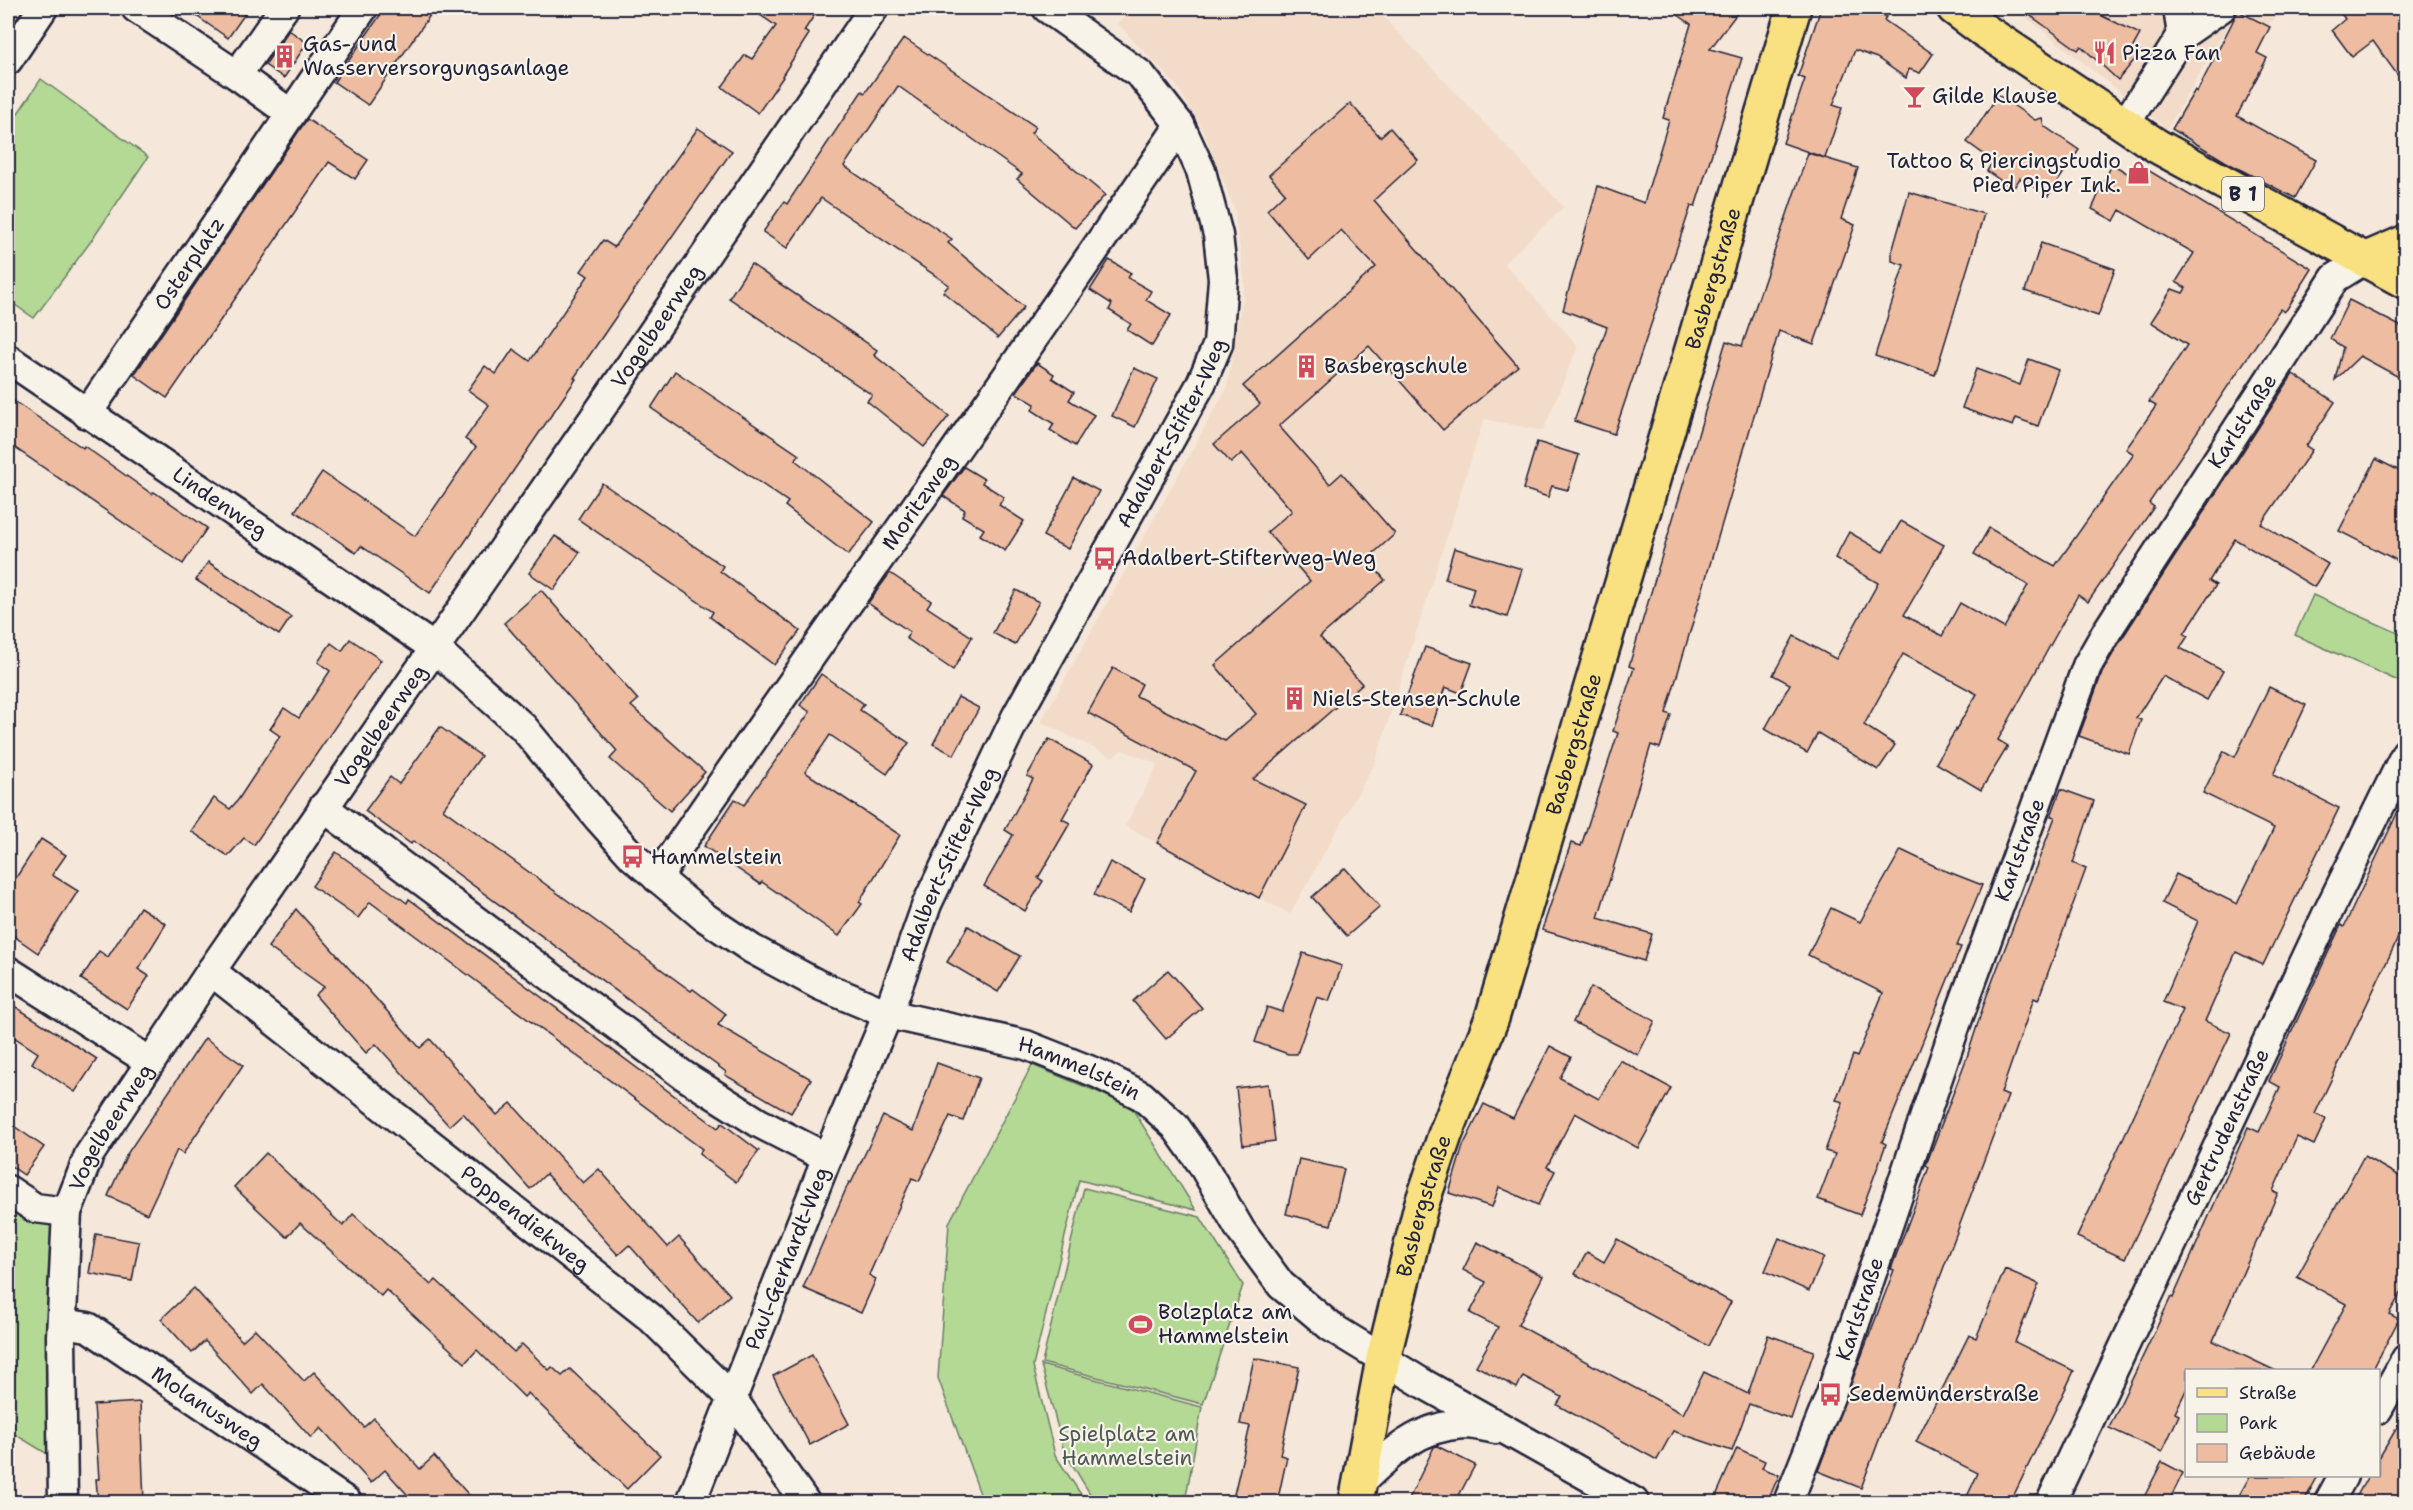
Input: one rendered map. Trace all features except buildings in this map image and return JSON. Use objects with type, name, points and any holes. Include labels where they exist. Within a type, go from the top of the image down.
[{"type":"main road","name":"Basbergstraße","points":[[1358,1492],[1383,1359],[1421,1206],[1444,1135],[1492,1018],[1794,8]]},
{"type":"main road","name":"B 1","points":[[1954,8],[2124,126],[2406,282]]},
{"type":"main road","points":[[2364,260],[2406,242]]},
{"type":"street","points":[[8,60],[43,8]]},
{"type":"street","points":[[136,8],[291,114]]},
{"type":"street","points":[[237,75],[284,8]]},
{"type":"street","name":"Osterplatz","points":[[87,414],[363,8]]},
{"type":"street","name":"Vogelbeerweg","points":[[63,1503],[62,1323],[67,1212],[89,1155],[211,971],[433,647],[608,398],[874,8]]},
{"type":"street","name":"Adalbert-Stifter-Weg","points":[[888,1014],[927,904],[1016,717],[1201,384],[1218,344],[1223,279],[1218,235],[1201,171],[1180,125],[1141,75],[1047,8]]},
{"type":"street","points":[[2124,126],[2180,21],[2221,8]]},
{"type":"street","name":"Moritzweg","points":[[657,878],[777,702],[1089,261],[1180,125]]},
{"type":"street","name":"Karlstraße","points":[[1788,1503],[1831,1394],[1956,1024],[2087,666],[2107,631],[2335,278],[2364,260]]},
{"type":"street","name":"Lindenweg","points":[[8,359],[433,647]]},
{"type":"street","name":"Hammelstein","points":[[433,647],[524,727],[598,819],[633,857],[703,916],[752,949],[819,985],[888,1014],[1026,1045],[1099,1074],[1142,1096],[1175,1126],[1202,1164],[1241,1232],[1281,1285],[1331,1327],[1383,1359]]},
{"type":"street","name":"Gertrudenstraße","points":[[2051,1503],[2329,910],[2406,753]]},
{"type":"street","points":[[324,807],[683,1075],[759,1123],[827,1158]]},
{"type":"street","points":[[8,971],[149,1062]]},
{"type":"street","name":"Poppendiekweg","points":[[211,971],[651,1318],[731,1397],[805,1503]]},
{"type":"street","name":"Paul-Gerhardt-Weg","points":[[691,1503],[827,1158],[888,1014]]},
{"type":"street","points":[[8,1190],[35,1208],[67,1212]]},
{"type":"street","name":"Molanusweg","points":[[62,1323],[88,1327],[347,1503]]},
{"type":"street","points":[[1383,1359],[1634,1503]]},
{"type":"street","points":[[2380,1407],[2406,1359]]},
{"type":"street","name":"Basbergstraße","points":[[1358,1492],[1391,1452],[1429,1429],[1465,1424],[1510,1431]]},
{"type":"street","points":[[2329,1503],[2342,1477]]},
{"type":"shaded area","points":[[1135,8],[1375,8],[1564,207],[1504,263],[1578,346],[1543,431],[1484,419],[1375,763],[1290,914],[1125,826],[1158,764],[1122,750],[1112,757],[1041,722],[1227,387],[1245,284],[1234,208],[1202,128],[1176,85],[1117,23]]},
{"type":"shaded area","points":[[2014,8],[2290,8],[2267,25],[2237,10],[2167,129]]},
{"type":"green space","points":[[41,79],[148,157],[94,237],[34,318],[8,300],[8,128]]},
{"type":"green space","points":[[2313,595],[2405,636],[2405,684],[2295,635]]},
{"type":"green space","points":[[1032,1065],[1130,1105],[1196,1210],[1079,1180],[1033,1366],[1055,1455],[1086,1502],[983,1502],[938,1378],[949,1223]]},
{"type":"green space","name":"Bolzplatz am Hammelstein","points":[[1084,1188],[1200,1217],[1243,1285],[1203,1404],[1042,1363]]},
{"type":"green space","points":[[8,1190],[67,1212],[62,1463],[8,1430]]},
{"type":"green space","name":"Spielplatz am Hammelstein","points":[[1041,1365],[1202,1407],[1185,1502],[1095,1502],[1064,1451]]},
{"type":"place","name":"Pizza Fan","points":[[2104,53]]},
{"type":"place","name":"Gas- und Wasserversorgungsanlage","points":[[285,56]]},
{"type":"place","name":"Gilde Klause","points":[[1914,96]]},
{"type":"place","name":"Tattoo & Piercingstudio Pied Piper Ink.","points":[[2139,173]]},
{"type":"place","name":"Basbergschule","points":[[1306,366]]},
{"type":"place","name":"Adalbert-Stifterweg-Weg","points":[[1104,558]]},
{"type":"place","name":"Niels-Stensen-Schule","points":[[1294,699]]},
{"type":"place","name":"Hammelstein","points":[[633,857]]},
{"type":"place","name":"Bolzplatz am Hammelstein","points":[[1140,1324]]},
{"type":"place","name":"Sedemünderstraße","points":[[1831,1394]]}]
